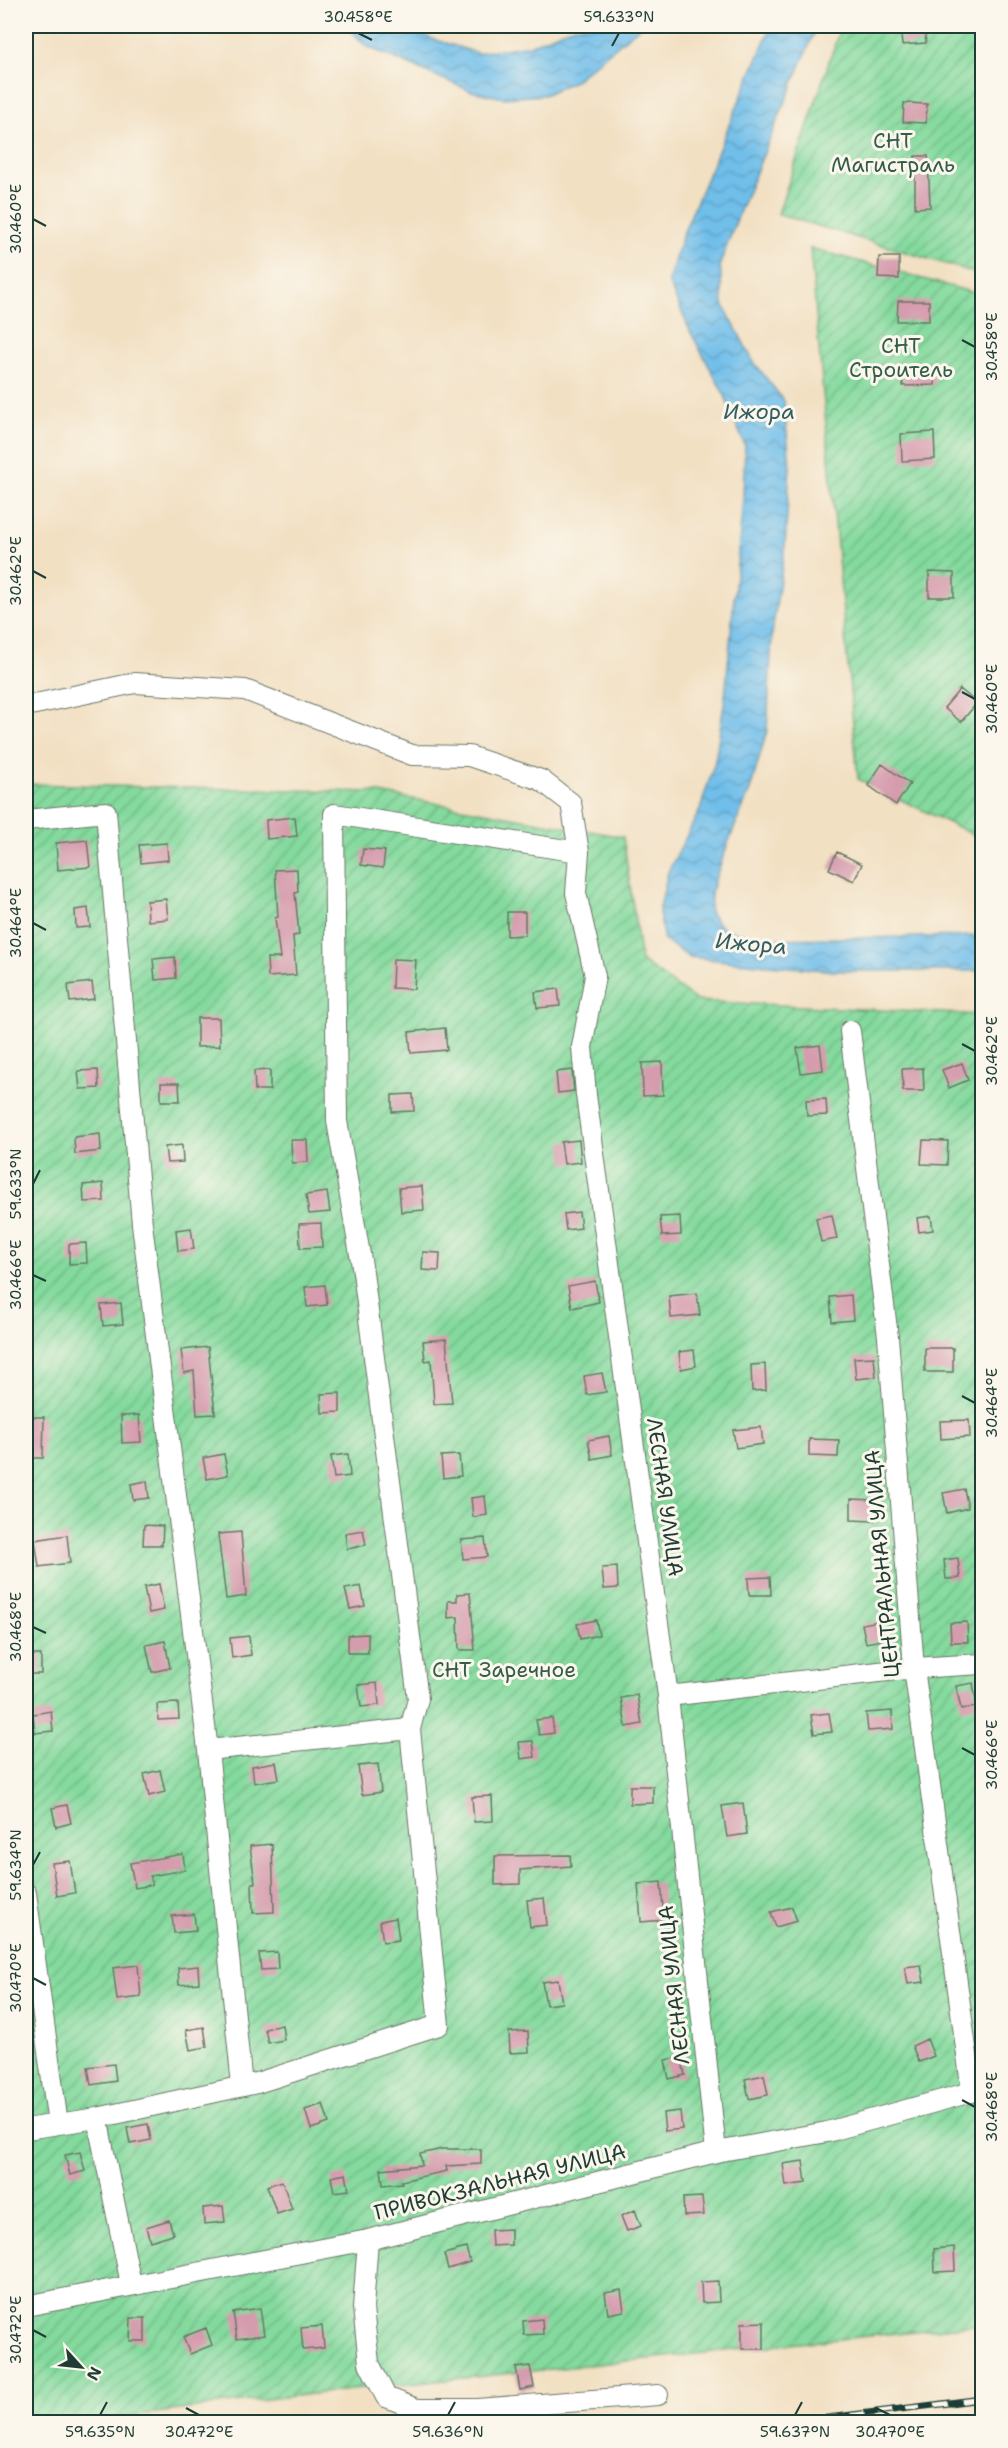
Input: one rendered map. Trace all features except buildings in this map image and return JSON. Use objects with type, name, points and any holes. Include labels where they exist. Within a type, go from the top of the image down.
[{"type":"street","name":"ЛЕСНАЯ УЛИЦА","points":[[26,705],[135,683],[245,690],[412,755],[468,756],[541,780],[571,803],[579,852],[576,893],[595,976],[582,1047],[586,1095],[668,1696],[716,2152]]},
{"type":"street","points":[[26,820],[106,812],[142,1224],[208,1750],[242,2086]]},
{"type":"street","points":[[26,2129],[97,2118],[242,2086],[439,2025],[410,1728],[418,1699],[363,1272],[337,1121],[334,814],[579,852]]},
{"type":"street","name":"ЦЕНТРАЛЬНАЯ УЛИЦА","points":[[850,1032],[888,1337],[914,1668],[977,2091]]},
{"type":"street","points":[[668,1696],[914,1668],[982,1664]]},
{"type":"street","points":[[208,1750],[410,1728]]},
{"type":"street","points":[[26,1893],[58,2124]]},
{"type":"street","name":"ПРИВОКЗАЛЬНАЯ УЛИЦА","points":[[26,2306],[368,2240],[716,2152],[827,2132],[977,2091]]},
{"type":"street","points":[[97,2118],[131,2284]]},
{"type":"street","points":[[368,2240],[363,2308],[369,2362],[386,2397],[417,2409],[477,2409],[658,2395]]},
{"type":"green space","name":"СНТ Магистраль","points":[[841,26],[982,26],[982,275],[778,214]]},
{"type":"green space","name":"СНТ Строитель","points":[[810,248],[982,295],[982,839],[858,779]]},
{"type":"green space","name":"СНТ Заречное","points":[[26,784],[374,792],[623,837],[641,961],[697,1001],[982,1015],[982,2324],[284,2397],[83,2422],[26,2422]]},
{"type":"water","points":[[347,26],[407,26],[432,39],[478,53],[530,45],[575,26],[641,26],[574,81],[544,95],[504,98],[471,91],[366,46]]},
{"type":"water","name":"Ижора","points":[[771,26],[817,26],[720,264],[723,304],[753,361],[784,401],[790,466],[785,546],[772,633],[767,731],[750,790],[711,891],[710,913],[723,929],[768,939],[982,936],[982,971],[833,971],[726,961],[689,957],[664,940],[659,912],[668,872],[700,810],[715,761],[725,698],[743,499],[745,446],[725,396],[690,331],[668,281],[683,234]]},
{"type":"railway","points":[[795,2422],[982,2399]]}]
